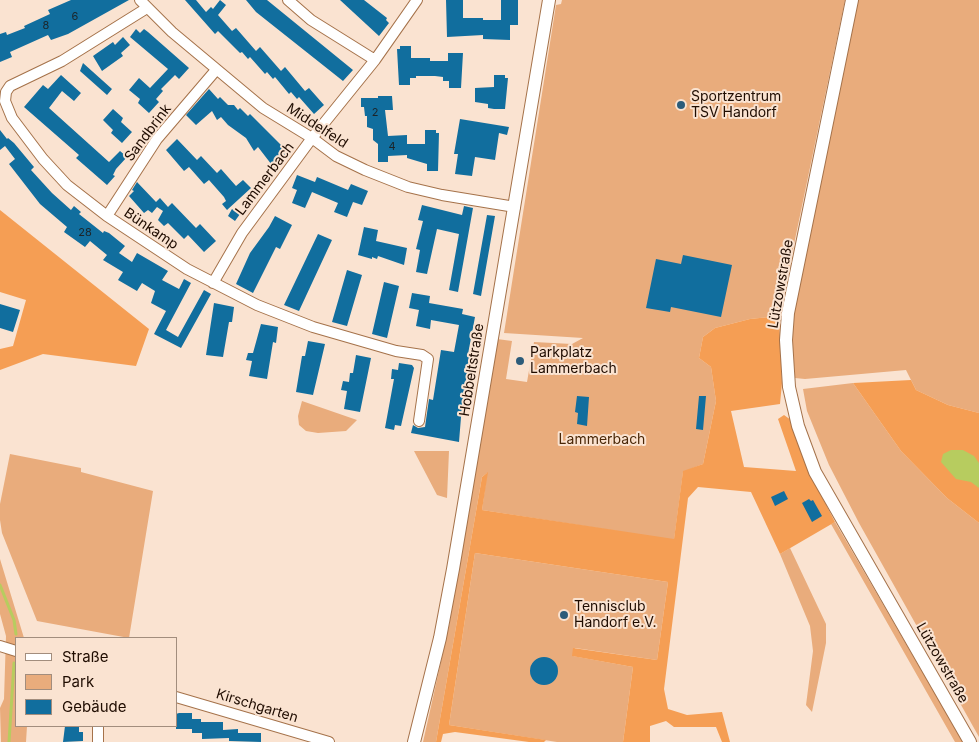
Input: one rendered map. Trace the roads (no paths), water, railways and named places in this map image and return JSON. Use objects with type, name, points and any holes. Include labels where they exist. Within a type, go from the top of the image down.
[{"type":"street","points":[[288,0],[311,20],[375,60]]},
{"type":"street","name":"Lammerbach","points":[[213,283],[242,232],[312,138],[375,60],[417,0]]},
{"type":"street","name":"Hobbeltstraße","points":[[414,742],[440,638],[456,551],[549,0]]},
{"type":"street","name":"Lützowstraße","points":[[852,0],[788,313],[786,340],[789,387],[798,426],[815,472],[970,742]]},
{"type":"street","name":"Middelfeld","points":[[143,4],[216,70],[263,108],[312,138],[336,156],[365,170],[408,186],[442,195],[515,207]]},
{"type":"street","name":"Bünkamp","points":[[143,4],[62,61],[10,86],[6,92],[7,110],[36,152],[67,185],[107,216],[187,270],[257,305],[313,327],[396,351],[422,355],[428,360],[419,421]]},
{"type":"street","name":"Sandbrink","points":[[107,216],[157,140],[216,70]]},
{"type":"street","points":[[0,646],[15,650]]},
{"type":"street","name":"Kirschgarten","points":[[178,698],[329,742]]},
{"type":"street","points":[[98,727],[98,742]]},
{"type":"waterway","points":[[0,585],[14,620],[16,634]]},
{"type":"waterway","points":[[9,742],[14,663]]},
{"type":"place","name":"Sportzentrum TSV Handorf","points":[[681,105]]},
{"type":"place","name":"Parkplatz Lammerbach","points":[[520,361]]},
{"type":"place","name":"Tennisclub Handorf e.V.","points":[[564,615]]}]
